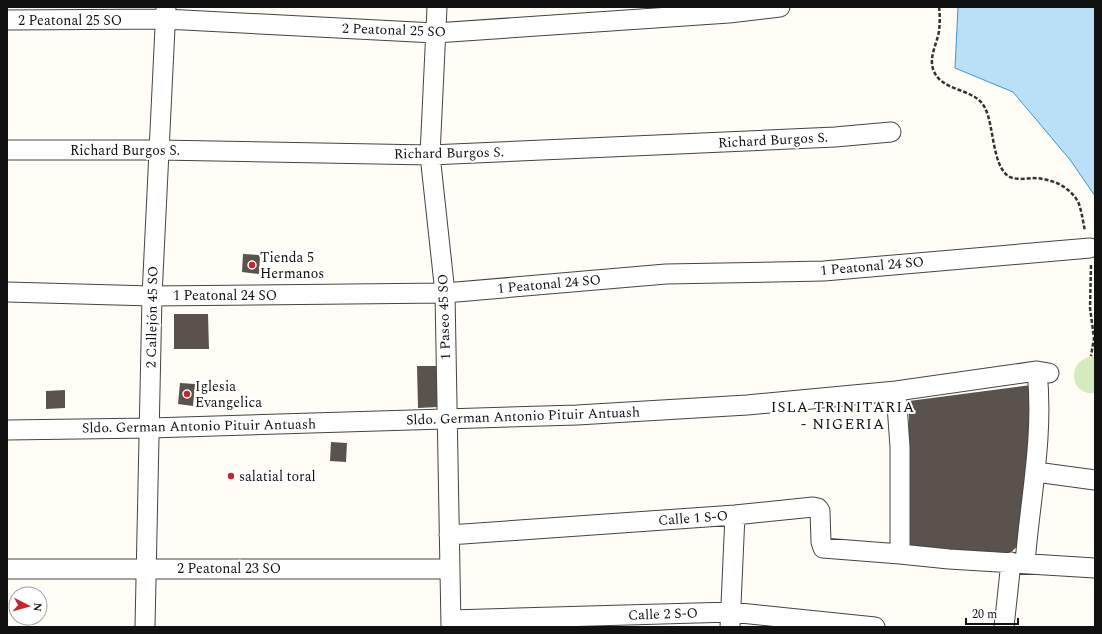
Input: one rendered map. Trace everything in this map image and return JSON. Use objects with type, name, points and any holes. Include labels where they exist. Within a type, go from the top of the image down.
[{"type":"street","name":"1 Paseo 45 SO","points":[[437,7],[430,155],[445,293],[451,623]]},
{"type":"street","name":"2 Peatonal 25 SO","points":[[7,20],[165,13],[435,33],[729,13],[780,7]]},
{"type":"street","name":"2 Callejón 45 SO","points":[[145,627],[152,296],[165,13]]},
{"type":"street","name":"Richard Burgos S.","points":[[7,150],[159,150],[430,155],[827,137],[891,132]]},
{"type":"street","name":"1 Peatonal 24 SO","points":[[7,292],[152,296],[445,293],[666,274],[824,271],[1090,248]]},
{"type":"street","name":"Sldo. German Antonio Pituir Antuash","points":[[7,430],[150,428],[577,416],[724,406],[896,391],[1043,372],[1036,472]]},
{"type":"street","points":[[896,391],[900,447],[900,554],[949,559],[1095,568]]},
{"type":"street","points":[[1004,627],[1018,563],[1028,531],[1036,472],[1095,480]]},
{"type":"street","name":"Calle 1 S-O","points":[[450,535],[818,508],[820,511],[821,542],[823,548],[900,554]]},
{"type":"street","points":[[731,620],[735,515]]},
{"type":"street","name":"2 Peatonal 23 SO","points":[[7,569],[450,569]]},
{"type":"street","name":"Calle 2 S-O","points":[[451,623],[731,620],[874,627]]},
{"type":"path","points":[[939,7],[939,30],[932,58],[934,71],[938,78],[943,83],[974,96],[985,107],[1000,164],[1007,175],[1016,179],[1042,178],[1051,180],[1064,187],[1074,196],[1079,204],[1091,254],[1090,308],[1094,338],[1091,356]]},
{"type":"green space","points":[[1091,356],[1095,357],[1095,393],[1087,393],[1081,390],[1077,385],[1074,379],[1074,372],[1082,360]]},
{"type":"water","points":[[958,7],[1095,7],[1095,196],[1071,161],[1013,92],[955,68]]},
{"type":"building","points":[[243,254],[260,255],[259,274],[242,272]]},
{"type":"building","points":[[174,314],[208,314],[209,349],[174,349]]},
{"type":"building","points":[[417,366],[436,366],[438,407],[418,408]]},
{"type":"building","name":"Iglesia Evangelica","points":[[180,383],[195,384],[193,406],[178,404]]},
{"type":"building","points":[[1031,385],[1023,541],[1009,554],[908,547],[909,401]]},
{"type":"building","points":[[65,390],[65,408],[46,409],[46,391]]},
{"type":"building","points":[[331,442],[347,443],[346,462],[330,461]]},
{"type":"place","name":"Tienda 5 Hermanos","points":[[252,265]]},
{"type":"place","name":"Iglesia Evangelica","points":[[187,394]]},
{"type":"place","name":"salatial toral","points":[[231,476]]},
{"type":"district","name":"ISLA TRINITARIA - NIGERIA","points":[[843,416]]}]
